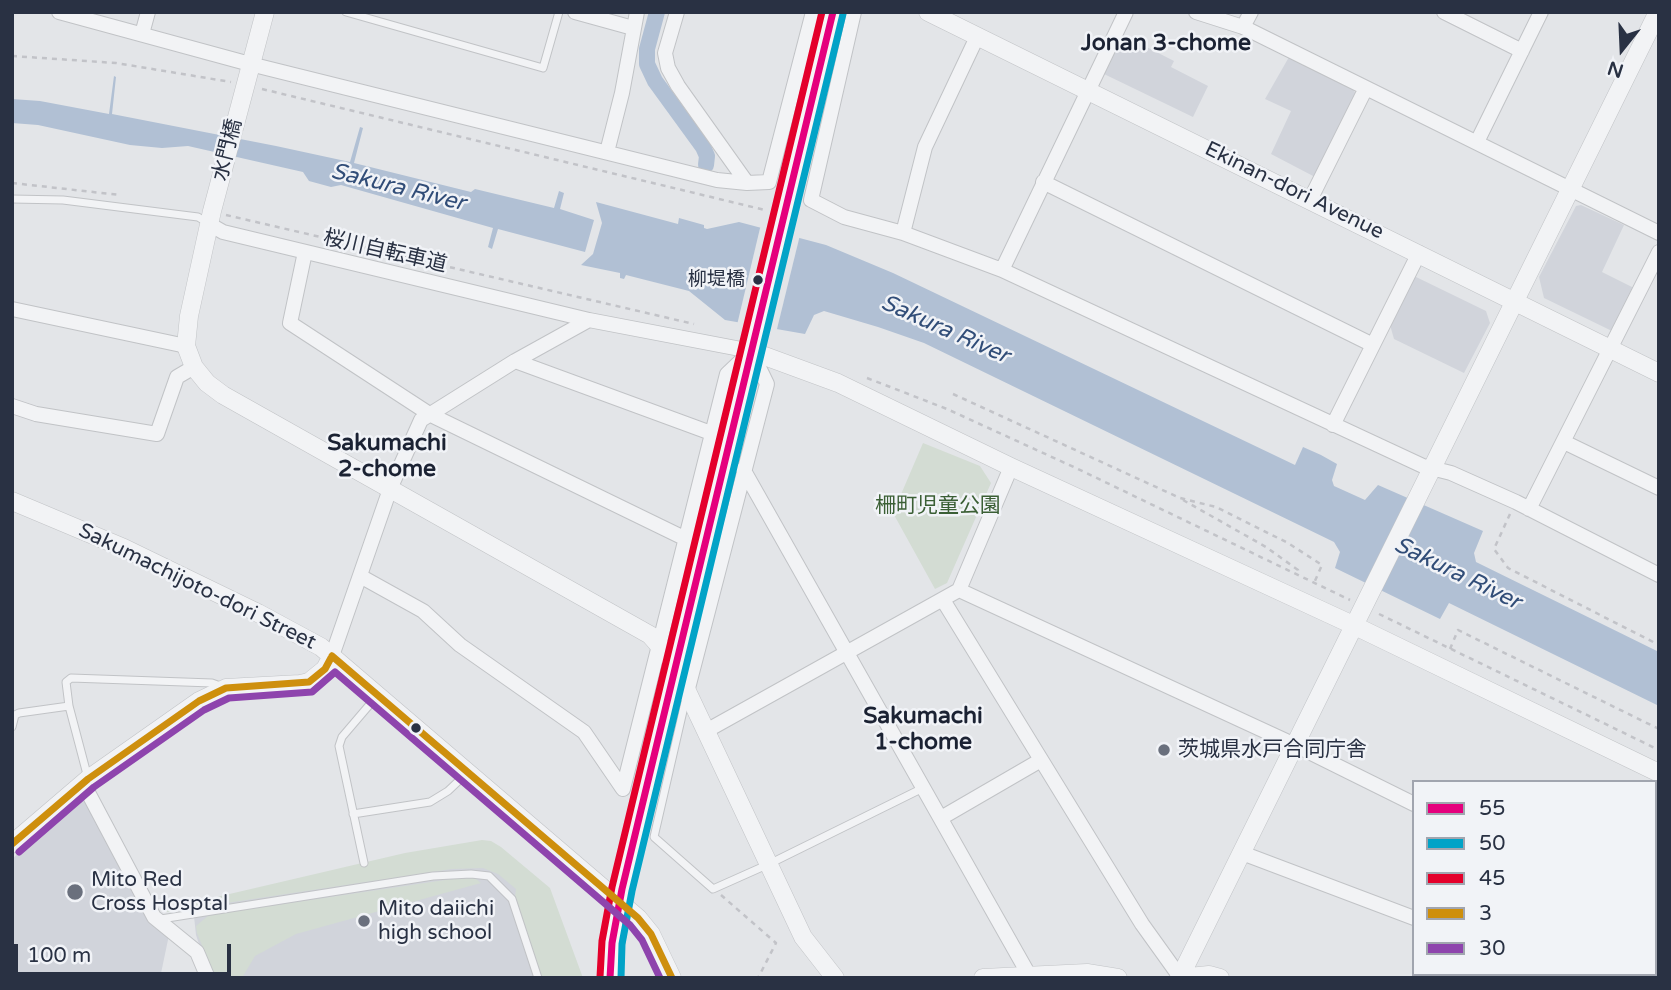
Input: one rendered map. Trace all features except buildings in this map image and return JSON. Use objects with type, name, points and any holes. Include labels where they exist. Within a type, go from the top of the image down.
[{"type":"highway","points":[[611,967],[621,889],[719,439],[754,342],[833,12]]},
{"type":"street","points":[[60,12],[250,64],[717,180],[747,183],[769,182],[813,12]]},
{"type":"street","points":[[142,34],[148,12]]},
{"type":"street","name":"水門橋","points":[[186,346],[189,316],[211,214],[265,12]]},
{"type":"street","points":[[575,12],[633,29]]},
{"type":"street","points":[[607,152],[637,12]]},
{"type":"street","points":[[677,12],[665,53],[668,68],[747,183]]},
{"type":"street","points":[[854,12],[811,200],[844,216],[904,233],[1002,270],[1333,425],[1427,478],[1451,473],[1530,509],[1659,575]]},
{"type":"street","name":"Ekinan-dori Avenue","points":[[928,12],[1659,373]]},
{"type":"street","points":[[1002,270],[1126,12]]},
{"type":"street","points":[[1196,12],[1243,27],[1659,233]]},
{"type":"street","points":[[1243,27],[1251,12]]},
{"type":"street","points":[[1444,12],[1522,51]]},
{"type":"street","points":[[1478,142],[1541,12]]},
{"type":"street","points":[[1180,978],[1658,12]]},
{"type":"street","points":[[904,233],[925,147],[977,37]]},
{"type":"street","points":[[1310,200],[1366,88]]},
{"type":"street","points":[[1043,182],[1373,345]]},
{"type":"street","points":[[211,214],[223,232],[589,320],[754,342],[1011,467],[1353,625],[1659,773]]},
{"type":"street","points":[[305,252],[290,323],[431,415],[686,539]]},
{"type":"street","points":[[1333,425],[1419,253]]},
{"type":"street","points":[[1530,509],[1659,253]]},
{"type":"street","points":[[12,309],[186,346],[194,367],[207,383],[223,395],[650,635],[671,659],[803,937],[835,978]]},
{"type":"street","points":[[12,844],[86,781],[199,701],[226,688],[309,682],[325,669],[332,656],[390,489],[421,420],[515,361],[589,320]]},
{"type":"street","points":[[687,692],[767,383],[754,342]]},
{"type":"street","points":[[360,576],[423,611],[460,645],[584,732],[623,789],[686,539],[719,439],[515,361]]},
{"type":"street","points":[[12,406],[36,414],[157,434],[177,377],[194,367]]},
{"type":"street","points":[[1564,442],[1659,488]]},
{"type":"street","points":[[706,731],[958,590],[1011,467]]},
{"type":"street","points":[[743,469],[1029,975]]},
{"type":"street","name":"Sakumachijoto-dori Street","points":[[12,501],[124,548],[198,583],[296,632],[332,656],[645,926],[656,941],[672,978]]},
{"type":"street","points":[[958,590],[1412,803]]},
{"type":"street","points":[[943,600],[1142,924],[1180,978]]},
{"type":"street","points":[[941,818],[1041,760]]},
{"type":"street","points":[[86,781],[158,920],[197,953],[208,978]]},
{"type":"street","points":[[1242,853],[1412,917]]},
{"type":"street","points":[[983,978],[1087,973],[1118,978]]},
{"type":"street","points":[[1180,978],[1209,975],[1220,978]]},
{"type":"lane","points":[[346,12],[543,68],[559,12]]},
{"type":"lane","points":[[12,200],[63,200],[198,217],[211,214]]},
{"type":"lane","points":[[86,781],[69,706],[66,682],[71,678],[212,683],[226,688]]},
{"type":"lane","points":[[687,692],[654,837],[713,889],[924,788]]},
{"type":"lane","points":[[363,863],[339,746],[342,737],[377,695]]},
{"type":"lane","points":[[12,727],[15,715],[19,713],[69,706]]},
{"type":"lane","points":[[353,814],[429,802],[448,791],[467,773]]},
{"type":"lane","points":[[158,920],[433,876],[489,876],[512,899],[538,978]]},
{"type":"path","points":[[12,56],[116,63],[243,88],[783,219]]},
{"type":"path","points":[[12,183],[124,195]]},
{"type":"path","name":"桜川自転車道","points":[[211,214],[695,325]]},
{"type":"path","points":[[865,377],[947,409],[1055,458],[1314,583],[1366,601],[1450,649],[1659,750]]},
{"type":"path","points":[[953,394],[1180,498],[1266,547],[1298,570],[1297,575]]},
{"type":"path","points":[[1180,498],[1216,507],[1299,550],[1322,565],[1314,583]]},
{"type":"path","points":[[1504,527],[1494,549],[1508,568],[1659,645]]},
{"type":"path","points":[[1450,649],[1458,630],[1659,729]]},
{"type":"path","points":[[713,889],[776,943],[758,978]]},
{"type":"shaded area","points":[[1123,35],[1174,61],[1171,67],[1208,86],[1193,117],[1104,74]]},
{"type":"shaded area","points":[[1289,57],[1351,87],[1356,94],[1315,177],[1271,154],[1291,111],[1265,99]]},
{"type":"shaded area","points":[[1581,205],[1624,225],[1602,272],[1634,288],[1612,331],[1544,298],[1539,277],[1576,206]]},
{"type":"shaded area","points":[[1414,276],[1486,311],[1490,323],[1464,373],[1394,339],[1390,325]]},
{"type":"shaded area","name":"Mito Red Cross Hosptal","points":[[86,798],[169,935],[160,978],[12,978],[12,859],[64,813]]},
{"type":"shaded area","name":"Mito daiichi high school","points":[[478,864],[496,869],[524,891],[551,978],[220,978],[200,947],[196,935],[193,907]]},
{"type":"green space","name":"柵町児童公園","points":[[923,443],[980,466],[991,483],[947,583],[935,589],[893,513]]},
{"type":"green space","points":[[482,840],[491,841],[501,847],[550,888],[583,978],[542,978],[515,897],[516,889],[498,874],[483,868],[452,869],[167,912],[161,910],[405,853]]},
{"type":"green space","points":[[465,877],[475,878],[481,883],[296,934],[255,956],[242,978],[215,978],[197,933],[196,926],[209,915]]},
{"type":"water","name":"Sakura River","points":[[114,76],[112,114],[350,162],[360,127],[363,128],[354,163],[471,192],[475,189],[554,208],[559,191],[564,193],[560,209],[594,220],[585,252],[498,229],[492,249],[488,247],[493,228],[341,185],[331,187],[309,181],[303,172],[188,146],[162,148],[130,145],[38,125],[12,123],[12,99],[40,101],[109,114]]},
{"type":"water","name":"Sakura River","points":[[596,202],[678,224],[679,218],[704,225],[707,229],[739,222],[826,245],[893,273],[1295,465],[1303,447],[1321,455],[1337,464],[1332,480],[1334,486],[1365,500],[1378,485],[1483,531],[1474,553],[1476,562],[1659,652],[1659,706],[1449,603],[1440,619],[1335,568],[1340,552],[1334,542],[924,343],[824,311],[814,315],[805,334],[725,320],[689,291],[626,275],[624,279],[620,278],[620,273],[581,265],[593,254],[602,223]]},
{"type":"pier","points":[[761,224],[800,235],[776,333],[737,325]]},
{"type":"waterway","points":[[657,12],[647,49],[647,64],[655,81],[703,147],[707,156],[706,165]]},
{"type":"transit line","name":"45","points":[[600,977],[602,941],[612,887],[822,12]]},
{"type":"transit line","name":"55","points":[[610,978],[612,943],[622,889],[833,12]]},
{"type":"transit line","name":"50","points":[[621,978],[622,944],[632,891],[843,14]]},
{"type":"transit line","name":"3","points":[[332,656],[638,918],[651,934],[672,978]]},
{"type":"transit line","name":"3","points":[[12,844],[88,779],[199,701],[226,688],[309,682],[325,669],[332,656]]},
{"type":"transit line","name":"30","points":[[19,852],[94,787],[204,710],[229,698],[312,692],[335,672],[630,925],[642,940],[660,978]]},
{"type":"place","name":"柳堤橋","points":[[758,280]]},
{"type":"place","name":"茨城県水戸合同庁舎","points":[[1164,750]]},
{"type":"place","name":"Mito Red Cross Hosptal","points":[[75,892]]},
{"type":"place","name":"Mito daiichi high school","points":[[364,921]]},
{"type":"district","name":"Jonan 3-chome","points":[[1166,44]]},
{"type":"district","name":"Sakumachi 2-chome","points":[[387,457]]},
{"type":"district","name":"Sakumachi 1-chome","points":[[923,730]]}]
